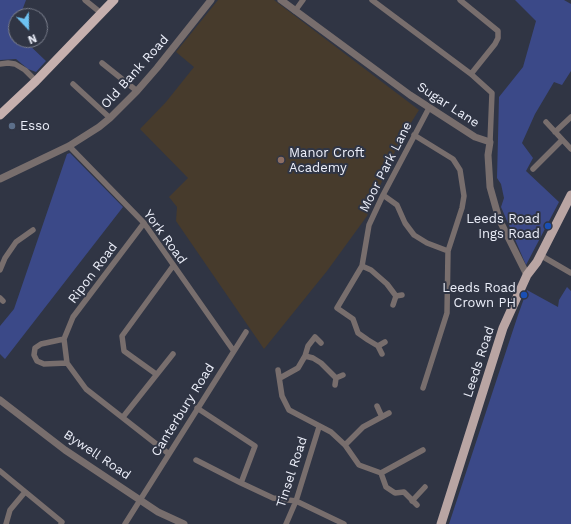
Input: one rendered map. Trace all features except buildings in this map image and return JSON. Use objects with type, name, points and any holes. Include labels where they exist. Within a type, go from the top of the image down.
[{"type":"highway","points":[[0,115],[36,81],[114,0]]},
{"type":"main road","name":"Leeds Road","points":[[441,524],[503,328],[527,275],[568,209],[571,195]]},
{"type":"street","points":[[85,0],[101,13]]},
{"type":"street","name":"Old Bank Road","points":[[0,178],[69,146],[99,127],[110,118],[137,91],[210,0]]},
{"type":"street","name":"Sugar Lane","points":[[281,0],[382,76],[429,108],[475,137],[490,142]]},
{"type":"street","points":[[295,11],[303,0]]},
{"type":"street","points":[[372,0],[471,74],[492,93],[488,155],[490,187],[499,219],[527,275]]},
{"type":"street","points":[[460,0],[498,31],[498,38],[495,44],[471,74]]},
{"type":"street","points":[[102,63],[137,91]]},
{"type":"street","points":[[0,64],[15,64],[25,70],[36,81]]},
{"type":"street","points":[[73,84],[110,118]]},
{"type":"street","name":"Moor Park Lane","points":[[378,346],[358,333],[353,319],[337,308],[362,266],[369,225],[383,195],[429,108]]},
{"type":"street","points":[[555,132],[571,117]]},
{"type":"street","points":[[546,122],[571,149]]},
{"type":"street","points":[[414,135],[453,159],[460,170],[464,196],[462,208],[448,251],[447,313],[423,388]]},
{"type":"street","points":[[532,169],[562,140]]},
{"type":"street","name":"York Road","points":[[69,146],[144,223],[233,350]]},
{"type":"street","points":[[383,195],[397,205],[405,223],[414,235],[427,243],[448,251]]},
{"type":"street","name":"Ripon Road","points":[[67,363],[64,339],[73,317],[144,223]]},
{"type":"street","points":[[0,270],[2,256],[16,242],[33,230]]},
{"type":"street","points":[[540,255],[571,273]]},
{"type":"street","points":[[156,374],[124,351],[122,336],[173,266]]},
{"type":"street","points":[[362,266],[371,270],[399,295],[393,305]]},
{"type":"street","name":"Canterbury Road","points":[[125,524],[233,350],[246,332]]},
{"type":"street","points":[[280,378],[298,368],[305,356],[308,346],[315,337],[321,343]]},
{"type":"street","points":[[64,339],[41,344],[35,348],[34,355],[37,361],[44,364],[67,363],[86,388],[169,454]]},
{"type":"street","points":[[382,354],[378,346],[385,342]]},
{"type":"street","points":[[123,417],[173,354]]},
{"type":"street","points":[[305,356],[313,358],[321,363],[336,378]]},
{"type":"street","points":[[278,370],[282,396],[288,410],[331,432],[345,445],[359,465],[381,473],[423,450]]},
{"type":"street","points":[[336,378],[343,376]]},
{"type":"street","points":[[334,385],[336,378]]},
{"type":"street","name":"Bywell Road","points":[[0,400],[66,450],[140,500],[158,512],[184,524]]},
{"type":"street","points":[[377,406],[382,417]]},
{"type":"street","points":[[197,408],[255,446],[241,483]]},
{"type":"street","points":[[345,445],[363,427],[388,413]]},
{"type":"street","name":"Tinsel Road","points":[[286,524],[296,501],[319,426]]},
{"type":"street","points":[[196,460],[274,498],[296,501],[344,524]]},
{"type":"street","points":[[0,471],[61,523]]},
{"type":"street","points":[[381,473],[386,487],[395,493],[404,492],[414,503],[425,487]]},
{"type":"street","points":[[6,524],[10,510],[25,492]]},
{"type":"shaded area","points":[[0,0],[26,0],[23,8],[8,8],[8,48],[32,48],[46,61],[36,72],[28,69],[16,59],[0,60]]},
{"type":"shaded area","name":"Manor Croft Academy","points":[[218,0],[274,0],[419,110],[399,142],[367,216],[327,271],[264,349],[176,221],[177,207],[169,197],[188,178],[140,129],[166,102],[194,67],[176,52]]},
{"type":"shaded area","points":[[515,0],[564,0],[571,4],[571,71],[562,85],[554,82],[535,114],[522,143],[533,158],[526,171],[559,202],[526,265],[501,207],[504,198],[501,184],[497,178],[499,97],[523,67],[536,21]]},
{"type":"shaded area","points":[[70,153],[123,207],[5,359],[0,354],[0,326],[14,309],[67,154]]},
{"type":"shaded area","points":[[567,287],[571,291],[571,524],[449,524],[527,290],[558,307],[559,300]]},
{"type":"place","name":"Esso","points":[[12,126]]},
{"type":"place","name":"Manor Croft Academy","points":[[281,160]]},
{"type":"place","name":"Leeds Road Ings Road","points":[[548,226]]},
{"type":"place","name":"Leeds Road Crown PH","points":[[524,295]]}]
